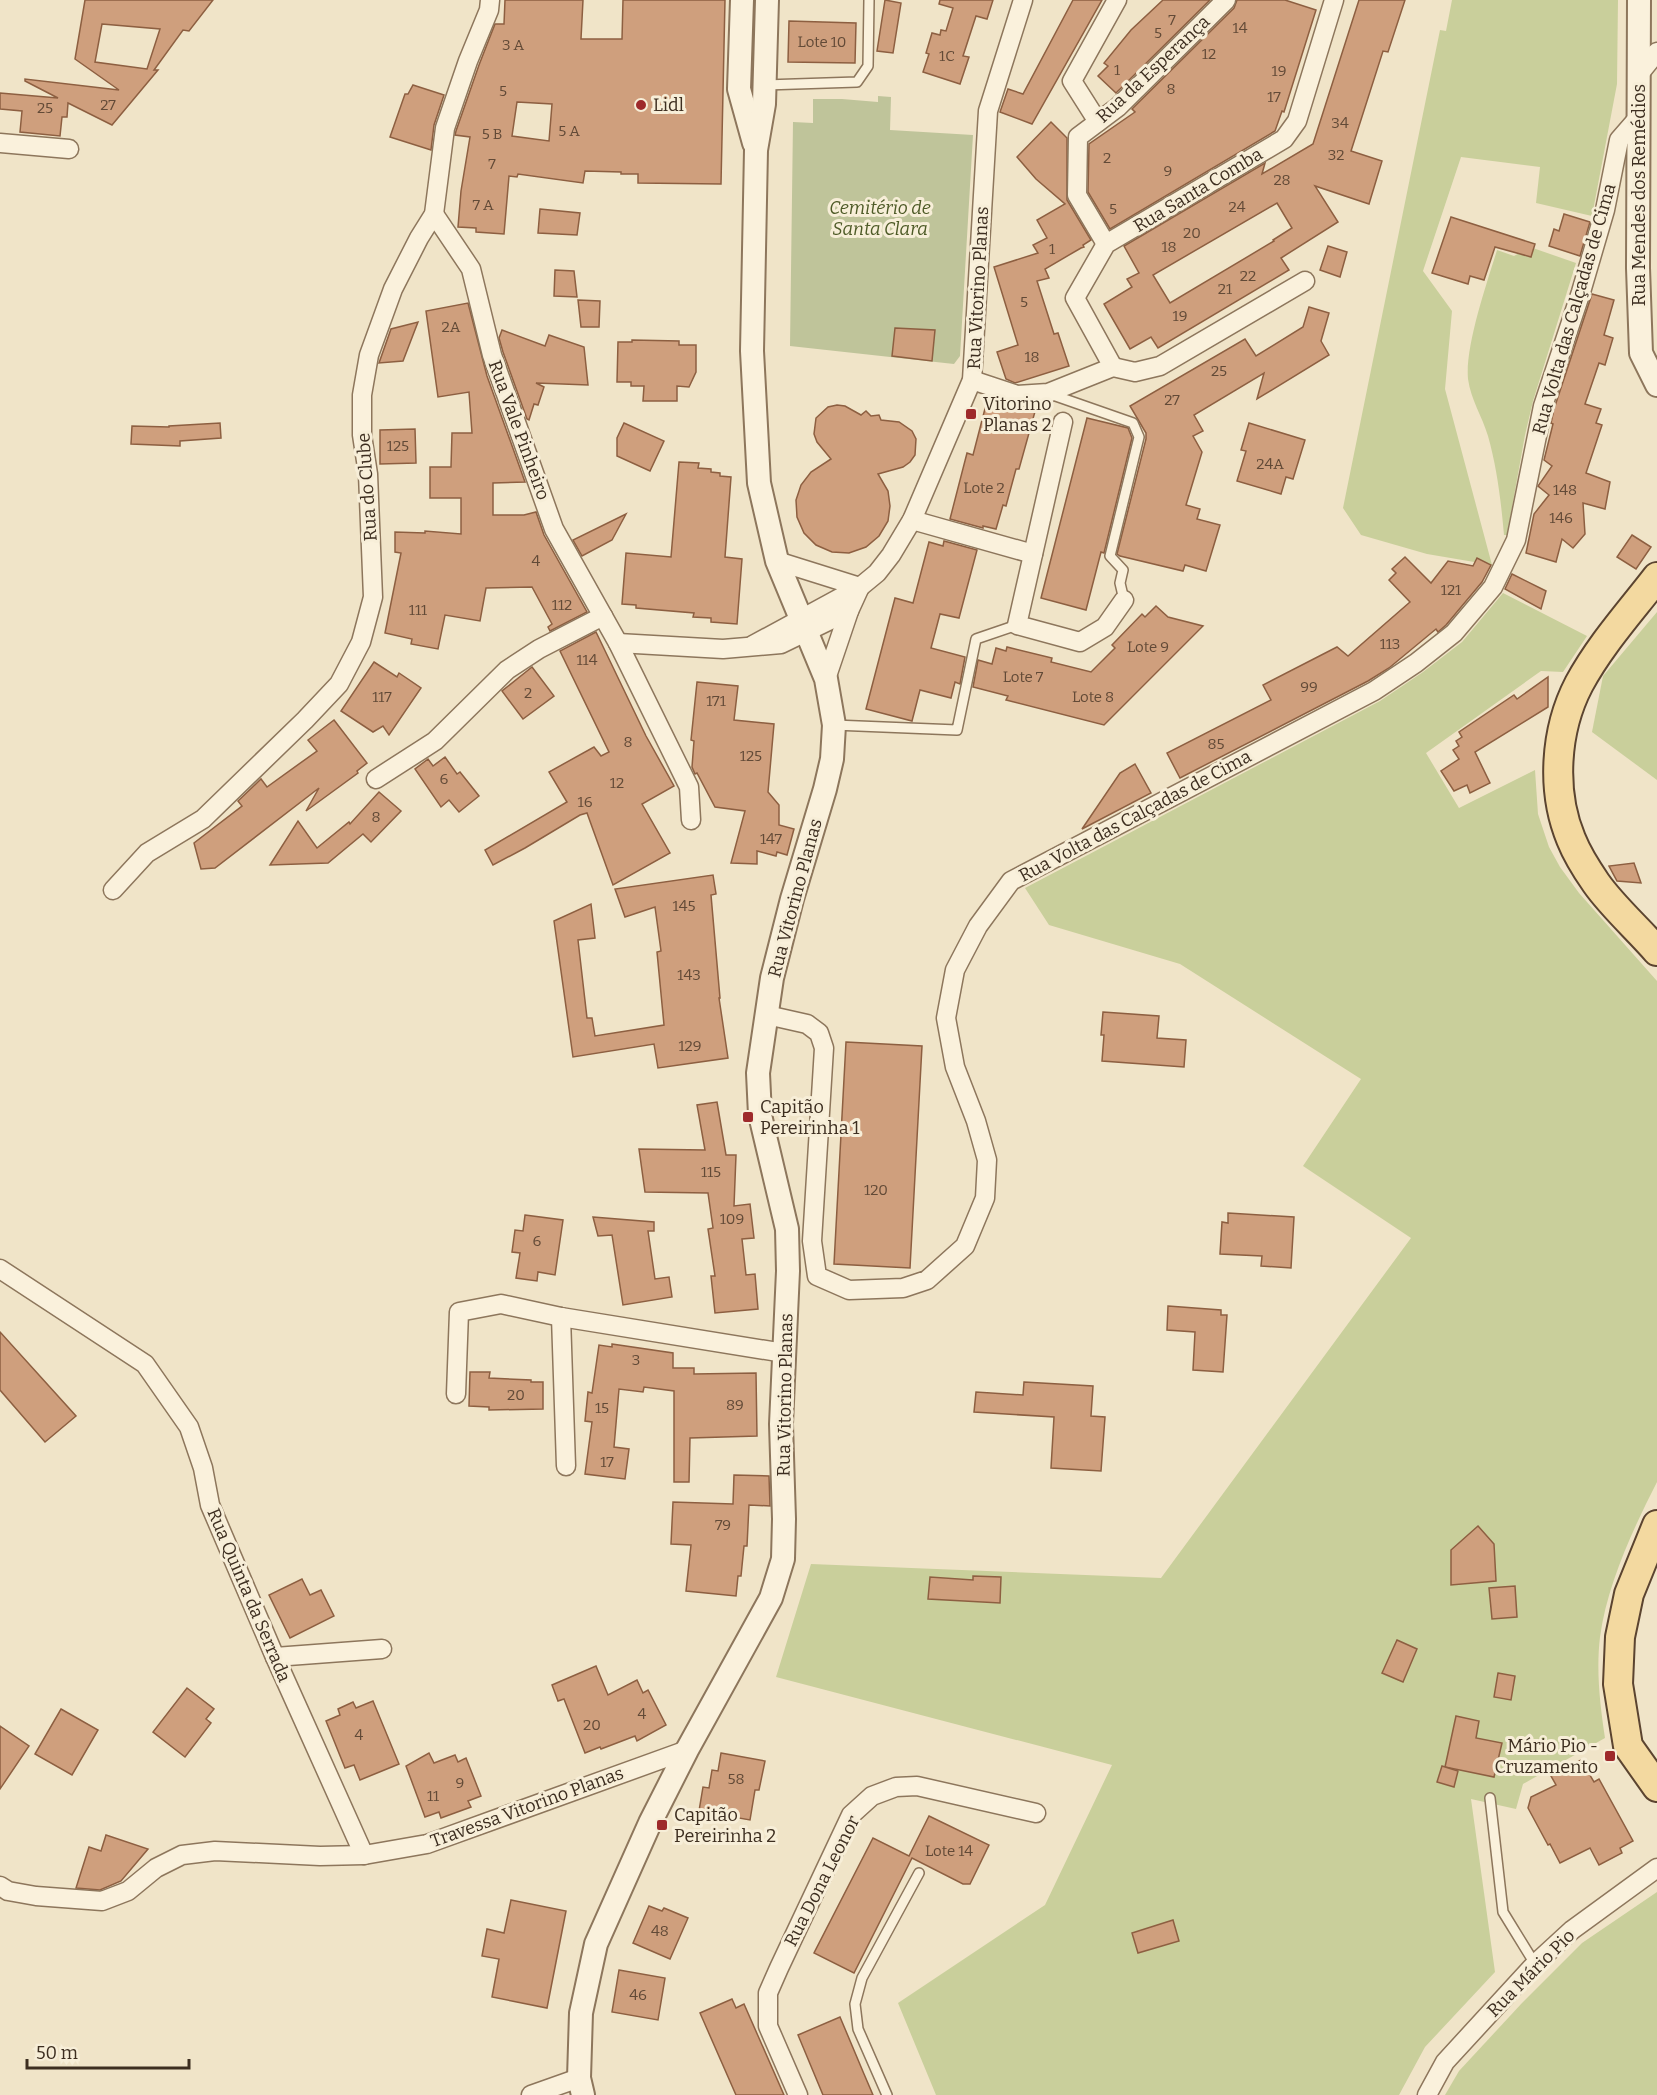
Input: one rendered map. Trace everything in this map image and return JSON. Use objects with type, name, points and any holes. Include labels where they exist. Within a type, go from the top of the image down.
[{"type":"main road","points":[[1657,577],[1604,644],[1578,686],[1563,727],[1558,767],[1560,804],[1571,840],[1597,884],[1657,951]]},
{"type":"main road","points":[[1657,1526],[1629,1594],[1620,1637],[1618,1684],[1628,1746],[1657,1787]]},
{"type":"street","name":"Rua do Clube","points":[[113,890],[147,853],[202,819],[305,720],[339,684],[362,642],[373,597],[371,513],[362,435],[362,395],[369,355],[383,314],[406,262],[434,214],[445,129],[489,10],[490,0]]},
{"type":"street","points":[[742,0],[740,89],[756,150]]},
{"type":"street","points":[[756,150],[764,104],[766,0]]},
{"type":"street","name":"Rua Vitorino Planas","points":[[826,679],[849,611],[860,587],[877,573],[891,555],[912,520],[972,380],[988,111],[1023,0]]},
{"type":"street","points":[[1098,122],[1072,81],[1117,0]]},
{"type":"street","name":"Rua da Esperança","points":[[1106,244],[1077,195],[1078,137],[1118,107],[1226,0]]},
{"type":"street","name":"Rua Santa Comba","points":[[1113,367],[1075,298],[1106,244],[1284,139],[1297,121],[1334,0]]},
{"type":"street","name":"Rua Mendes dos Remédios","points":[[1639,0],[1638,268],[1641,353],[1657,385]]},
{"type":"street","points":[[1639,74],[1657,52]]},
{"type":"street","name":"Rua Volta das Calçadas de Cima","points":[[767,1015],[807,1024],[819,1033],[824,1048],[812,1242],[817,1276],[849,1290],[903,1288],[927,1280],[964,1246],[985,1198],[987,1160],[956,1066],[946,1018],[955,969],[978,926],[1011,881],[1374,692],[1454,633],[1493,587],[1516,540],[1543,406],[1581,292],[1605,210],[1619,140],[1639,117]]},
{"type":"street","points":[[0,143],[69,149]]},
{"type":"street","name":"Rua Vitorino Planas","points":[[581,2087],[581,2013],[596,1944],[650,1823],[687,1750],[771,1598],[783,1559],[784,1519],[780,1424],[788,1271],[787,1229],[760,1115],[758,1073],[772,978],[792,899],[825,789],[832,759],[834,724],[826,679],[777,561],[759,483],[752,351],[756,150]]},
{"type":"street","name":"Rua Vale Pinheiro","points":[[434,214],[471,269],[492,355],[554,529],[618,643],[689,787],[691,820]]},
{"type":"street","points":[[972,380],[1017,395],[1048,393],[1113,367],[1135,372],[1160,366],[1305,281]]},
{"type":"street","points":[[1063,422],[1017,625],[1080,642],[1104,627],[1124,600]]},
{"type":"street","points":[[912,520],[1033,554]]},
{"type":"street","points":[[777,561],[860,587]]},
{"type":"street","points":[[803,625],[860,587]]},
{"type":"street","points":[[618,643],[723,649],[751,646],[803,625],[849,611]]},
{"type":"street","points":[[376,779],[435,741],[507,670],[539,649],[603,616]]},
{"type":"street","name":"Rua Quinta da Serrada","points":[[0,1269],[145,1364],[189,1427],[202,1468],[210,1505],[275,1658],[364,1856]]},
{"type":"street","points":[[456,1394],[459,1312],[501,1304],[561,1317],[784,1353]]},
{"type":"street","points":[[561,1317],[566,1466]]},
{"type":"street","points":[[275,1658],[382,1649]]},
{"type":"street","name":"Travessa Vitorino Planas","points":[[0,1886],[8,1891],[36,1896],[102,1901],[128,1891],[156,1868],[182,1855],[215,1851],[364,1856],[427,1844],[687,1750]]},
{"type":"street","name":"Rua Dona Leonor","points":[[798,2095],[768,2026],[768,1993],[851,1815],[872,1796],[896,1787],[917,1786],[1036,1813]]},
{"type":"street","name":"Rua Mário Pio","points":[[1427,2095],[1445,2062],[1534,1964],[1572,1930],[1656,1867]]},
{"type":"street","points":[[531,2095],[581,2087]]},
{"type":"lane","points":[[764,85],[857,82],[868,66],[869,0]]},
{"type":"lane","points":[[1048,393],[1133,423],[1140,437],[1110,556],[1123,570],[1120,583],[1124,600]]},
{"type":"lane","points":[[834,724],[957,730],[976,639],[1017,625]]},
{"type":"lane","points":[[1490,1798],[1503,1912],[1534,1964]]},
{"type":"lane","points":[[887,2095],[858,2029],[855,2004],[861,1978],[919,1873]]},
{"type":"green space","points":[[1452,0],[1618,0],[1617,84],[1592,216],[1536,203],[1540,167],[1461,157],[1423,271],[1452,311],[1445,389],[1492,565],[1427,554],[1361,535],[1343,508],[1440,30],[1446,31]]},
{"type":"green space","name":"Cemitério de Santa Clara","points":[[878,96],[891,97],[890,130],[973,135],[960,356],[954,364],[790,346],[793,122],[813,123],[813,99],[878,102]]},
{"type":"green space","points":[[1530,247],[1576,263],[1533,401],[1507,535],[1504,535],[1494,460],[1488,436],[1469,387],[1468,365],[1478,314],[1497,250],[1514,256]]},
{"type":"green space","points":[[1503,593],[1587,636],[1563,672],[1541,671],[1426,753],[1459,808],[1535,770],[1538,814],[1549,847],[1560,867],[1579,893],[1657,981],[1657,1482],[1622,1558],[1603,1617],[1599,1675],[1605,1738],[1523,1784],[1516,1809],[1471,1799],[1495,1972],[1425,2047],[1399,2095],[936,2095],[898,2003],[1045,1905],[1112,1765],[776,1677],[811,1564],[1161,1578],[1411,1238],[1303,1166],[1361,1079],[1180,964],[1049,925],[1025,888],[1380,701],[1462,642]]},
{"type":"green space","points":[[1657,612],[1657,780],[1592,732],[1603,676]]},
{"type":"green space","points":[[1657,1892],[1657,2095],[1445,2095],[1459,2071],[1582,1943]]},
{"type":"building","points":[[85,0],[213,0],[189,31],[183,30],[154,70],[158,70],[112,125],[68,103],[67,117],[62,117],[60,136],[20,132],[22,111],[0,109],[0,93],[58,98],[25,79],[119,90],[75,59]],"holes":[[[102,24],[160,29],[147,69],[95,62]]]},
{"type":"building","points":[[505,0],[583,0],[581,39],[622,39],[623,0],[725,0],[721,184],[638,183],[638,174],[621,174],[621,172],[585,171],[583,183],[518,174],[517,177],[509,176],[504,234],[476,232],[476,228],[458,227],[470,137],[455,135],[495,24],[504,24]],"holes":[[[517,102],[552,104],[549,141],[512,136]]]},
{"type":"building","points":[[885,0],[901,3],[893,53],[877,51]]},
{"type":"building","points":[[940,0],[993,0],[987,19],[976,16],[963,56],[969,57],[960,84],[923,72],[932,33],[940,35],[941,30],[946,31],[953,8],[939,4]]},
{"type":"building","points":[[1073,0],[1102,0],[1032,124],[1000,112],[1008,89],[1023,94]]},
{"type":"building","points":[[1163,0],[1210,0],[1116,93],[1098,76],[1108,66],[1104,63],[1131,30]]},
{"type":"building","points":[[1237,0],[1285,0],[1316,10],[1284,112],[1282,111],[1275,131],[1110,229],[1088,192],[1089,144],[1135,112],[1132,109],[1234,8]]},
{"type":"building","points":[[1359,0],[1405,0],[1388,52],[1383,51],[1351,151],[1382,161],[1369,204],[1315,186],[1338,222],[1281,258],[1289,270],[1158,348],[1151,337],[1130,349],[1104,304],[1132,287],[1127,279],[1139,273],[1124,246],[1265,163],[1262,174],[1313,144]],"holes":[[[1277,203],[1292,228],[1170,303],[1153,275]]]},
{"type":"building","points":[[789,21],[856,23],[855,63],[788,62]]},
{"type":"building","points":[[413,85],[444,95],[434,125],[431,150],[390,137],[405,94],[408,94]]},
{"type":"building","points":[[1051,122],[1067,138],[1067,200],[1091,240],[1083,245],[1084,247],[1045,269],[1049,278],[1037,281],[1054,334],[1058,333],[1069,366],[1015,383],[1006,379],[997,352],[1018,345],[994,267],[1038,253],[1033,245],[1047,238],[1037,220],[1065,204],[1036,179],[1017,157]]},
{"type":"building","points":[[540,209],[580,213],[577,235],[538,233]]},
{"type":"building","points":[[1564,214],[1590,222],[1580,256],[1549,246],[1554,229],[1559,231]]},
{"type":"building","points":[[1451,217],[1535,244],[1531,257],[1495,247],[1484,280],[1470,276],[1468,284],[1432,273]]},
{"type":"building","points":[[1328,246],[1347,252],[1340,277],[1320,270]]},
{"type":"building","points":[[555,270],[574,271],[577,297],[554,296]]},
{"type":"building","points":[[1592,294],[1614,300],[1604,335],[1613,338],[1605,365],[1599,363],[1585,404],[1601,409],[1596,423],[1602,425],[1586,473],[1610,482],[1605,509],[1583,503],[1585,534],[1573,548],[1562,539],[1556,562],[1526,553],[1534,514],[1549,495],[1538,486],[1552,466],[1544,460],[1553,424],[1551,423],[1554,409]]},
{"type":"building","points":[[578,300],[600,301],[599,327],[581,327]]},
{"type":"building","points":[[468,303],[487,376],[525,482],[493,483],[493,515],[524,515],[536,512],[544,535],[587,612],[550,631],[548,627],[552,624],[532,587],[486,588],[480,621],[445,615],[438,649],[411,644],[412,639],[385,633],[401,553],[395,552],[395,532],[425,533],[425,531],[461,534],[461,498],[430,498],[430,467],[451,467],[452,433],[472,433],[469,392],[438,397],[426,311]]},
{"type":"building","points":[[1309,307],[1329,313],[1321,341],[1329,355],[1257,399],[1264,373],[1194,415],[1203,431],[1193,436],[1202,452],[1186,505],[1200,509],[1197,519],[1220,525],[1206,571],[1185,565],[1183,571],[1117,554],[1146,439],[1146,433],[1130,406],[1245,339],[1256,356],[1303,327]]},
{"type":"building","points":[[418,322],[403,361],[379,363],[391,329]]},
{"type":"building","points":[[895,328],[935,330],[932,361],[892,356]]},
{"type":"building","points":[[502,330],[545,346],[549,335],[584,347],[588,385],[536,383],[544,387],[538,405],[534,404],[529,420],[527,419],[499,338]]},
{"type":"building","points":[[632,340],[679,341],[679,345],[696,345],[696,372],[689,387],[677,386],[677,401],[643,401],[644,386],[631,386],[631,382],[617,382],[618,342],[632,342]]},
{"type":"building","points":[[988,397],[1013,406],[1036,408],[1019,469],[1016,469],[1006,506],[1003,505],[996,529],[950,519],[967,453],[973,455]]},
{"type":"building","points":[[845,406],[861,415],[866,411],[871,416],[879,415],[881,420],[899,422],[912,431],[916,439],[915,455],[910,462],[903,467],[878,474],[888,491],[890,506],[888,521],[879,536],[866,547],[849,553],[832,552],[816,545],[804,533],[797,517],[796,500],[801,485],[811,472],[831,459],[817,442],[814,434],[816,418],[828,407]]},
{"type":"building","points":[[1087,418],[1128,428],[1132,438],[1104,553],[1101,552],[1086,610],[1041,598]]},
{"type":"building","points":[[220,423],[221,438],[180,441],[180,446],[131,444],[132,426],[169,427]]},
{"type":"building","points":[[624,423],[664,441],[650,471],[617,456],[617,438]]},
{"type":"building","points":[[1249,423],[1305,440],[1293,479],[1286,477],[1281,494],[1237,481],[1246,451],[1241,450]]},
{"type":"building","points":[[415,429],[416,463],[380,464],[380,430]]},
{"type":"building","points":[[679,462],[699,463],[698,468],[711,469],[711,472],[720,473],[720,476],[731,477],[725,557],[742,559],[737,624],[711,622],[711,618],[693,617],[694,613],[636,608],[636,605],[622,604],[626,553],[671,557]]},
{"type":"building","points":[[626,514],[612,540],[582,556],[573,540]]},
{"type":"building","points":[[1632,535],[1651,547],[1636,569],[1617,557]]},
{"type":"building","points":[[944,541],[977,550],[959,618],[940,614],[931,648],[965,657],[960,684],[955,682],[951,698],[920,690],[912,721],[866,709],[895,598],[913,603],[929,542],[943,546]]},
{"type":"building","points":[[1405,557],[1431,583],[1448,561],[1473,566],[1477,558],[1491,565],[1482,582],[1446,625],[1438,632],[1436,629],[1389,668],[1180,778],[1167,753],[1271,700],[1263,685],[1337,647],[1348,656],[1410,602],[1389,580],[1396,573],[1392,569]]},
{"type":"building","points":[[1512,574],[1546,591],[1541,609],[1505,589]]},
{"type":"building","points":[[1156,606],[1168,617],[1203,626],[1104,725],[1006,700],[1008,696],[973,687],[978,660],[992,664],[996,648],[1006,651],[1007,647],[1052,658],[1051,662],[1091,672],[1115,648],[1112,645],[1142,614],[1145,617]]},
{"type":"building","points":[[596,632],[646,736],[674,786],[642,804],[670,853],[613,885],[587,813],[493,865],[485,850],[567,802],[549,772],[594,747],[601,756],[609,752],[560,651]]},
{"type":"building","points":[[374,662],[397,677],[399,673],[421,688],[389,735],[383,726],[373,732],[341,711]]},
{"type":"building","points":[[532,667],[554,696],[523,719],[502,691]]},
{"type":"building","points":[[1548,677],[1548,707],[1475,752],[1490,783],[1470,793],[1467,785],[1454,791],[1441,771],[1459,759],[1453,750],[1459,746],[1456,741],[1462,737],[1459,732],[1514,695],[1517,699]]},
{"type":"building","points":[[697,682],[738,686],[734,720],[774,724],[768,792],[779,805],[779,825],[794,829],[787,855],[777,852],[776,856],[757,851],[757,864],[731,863],[745,811],[715,807],[692,767],[694,741],[691,740]]},
{"type":"building","points":[[334,720],[367,763],[357,771],[358,773],[306,811],[319,788],[215,868],[201,869],[194,843],[242,806],[238,801],[261,779],[267,787],[317,751],[308,740]]},
{"type":"building","points":[[445,757],[457,774],[460,772],[479,796],[459,812],[449,800],[441,807],[415,769],[428,759],[433,766]]},
{"type":"building","points":[[1135,764],[1151,793],[1082,829],[1120,773]]},
{"type":"building","points":[[379,792],[401,811],[371,842],[363,834],[328,863],[270,865],[298,821],[317,848],[349,822],[350,824]]},
{"type":"building","points":[[1634,863],[1641,883],[1617,881],[1609,866]]},
{"type":"building","points":[[713,875],[716,894],[711,895],[719,998],[728,1058],[658,1068],[654,1044],[573,1057],[554,921],[591,904],[595,938],[578,940],[587,1018],[592,1018],[595,1036],[664,1025],[657,952],[661,951],[655,907],[625,917],[615,889]]},
{"type":"building","points":[[1103,1012],[1159,1016],[1157,1038],[1186,1040],[1184,1067],[1102,1061]]},
{"type":"building","points":[[846,1042],[922,1046],[910,1268],[834,1264]]},
{"type":"building","points":[[717,1102],[726,1155],[736,1155],[734,1206],[750,1204],[754,1238],[742,1239],[746,1275],[755,1274],[758,1309],[715,1313],[711,1276],[715,1276],[708,1229],[713,1228],[708,1193],[645,1192],[639,1149],[705,1150],[697,1105]]},
{"type":"building","points":[[1228,1213],[1294,1217],[1291,1268],[1261,1266],[1262,1256],[1220,1254],[1222,1222],[1228,1223]]},
{"type":"building","points":[[525,1215],[563,1220],[555,1275],[538,1272],[537,1281],[516,1278],[520,1253],[512,1252],[515,1230],[523,1231]]},
{"type":"building","points":[[593,1217],[654,1222],[654,1231],[648,1231],[655,1279],[669,1277],[672,1297],[623,1305],[612,1235],[598,1236]]},
{"type":"building","points":[[1168,1306],[1221,1310],[1221,1315],[1227,1315],[1223,1372],[1193,1370],[1195,1332],[1167,1330]]},
{"type":"building","points":[[0,1332],[76,1416],[45,1442],[0,1390]]},
{"type":"building","points":[[612,1344],[673,1353],[673,1368],[694,1368],[694,1374],[756,1373],[757,1436],[690,1438],[689,1482],[674,1482],[674,1391],[644,1387],[643,1392],[619,1389],[614,1447],[629,1449],[625,1479],[585,1474],[592,1422],[585,1421],[588,1392],[592,1393],[599,1345],[612,1347]]},
{"type":"building","points":[[470,1372],[490,1372],[489,1378],[543,1382],[543,1409],[489,1410],[489,1407],[469,1406]]},
{"type":"building","points":[[1024,1382],[1093,1386],[1091,1416],[1105,1417],[1101,1471],[1051,1468],[1054,1417],[974,1412],[976,1392],[1023,1395]]},
{"type":"building","points":[[734,1475],[769,1476],[770,1506],[749,1505],[747,1546],[744,1546],[736,1596],[686,1591],[691,1545],[671,1544],[673,1502],[733,1504]]},
{"type":"building","points":[[1478,1526],[1494,1544],[1496,1581],[1451,1585],[1451,1550]]},
{"type":"building","points":[[973,1576],[1001,1577],[1000,1603],[928,1599],[930,1577],[973,1580]]},
{"type":"building","points":[[302,1579],[310,1595],[321,1590],[334,1616],[290,1638],[269,1595]]},
{"type":"building","points":[[1515,1586],[1517,1617],[1492,1619],[1489,1588]]},
{"type":"building","points":[[1397,1640],[1417,1649],[1403,1682],[1382,1673]]},
{"type":"building","points":[[596,1666],[608,1695],[637,1680],[643,1693],[648,1690],[666,1725],[637,1741],[635,1736],[585,1753],[564,1699],[558,1701],[552,1685]]},
{"type":"building","points":[[1498,1673],[1515,1676],[1511,1700],[1494,1697]]},
{"type":"building","points":[[187,1688],[214,1709],[206,1719],[211,1723],[185,1757],[153,1732]]},
{"type":"building","points":[[373,1701],[399,1764],[360,1780],[354,1765],[345,1768],[326,1721],[340,1715],[338,1709],[353,1702],[356,1708]]},
{"type":"building","points":[[61,1709],[98,1730],[72,1775],[35,1754]]},
{"type":"building","points":[[1456,1716],[1479,1721],[1476,1738],[1502,1743],[1494,1777],[1445,1767]]},
{"type":"building","points":[[0,1726],[29,1746],[0,1789]]},
{"type":"building","points":[[429,1753],[434,1763],[455,1755],[458,1762],[466,1758],[481,1796],[468,1801],[471,1807],[441,1818],[439,1812],[425,1817],[406,1766]]},
{"type":"building","points":[[721,1753],[765,1761],[759,1790],[755,1790],[750,1820],[699,1811],[703,1787],[709,1788],[712,1770],[718,1771]]},
{"type":"building","points":[[1581,1760],[1594,1782],[1599,1779],[1633,1841],[1620,1848],[1622,1853],[1599,1865],[1590,1848],[1560,1863],[1528,1808],[1531,1797],[1556,1785],[1551,1776]]},
{"type":"building","points":[[1442,1766],[1458,1771],[1454,1787],[1437,1782]]},
{"type":"building","points":[[929,1816],[989,1845],[970,1884],[963,1884],[912,1858],[854,1973],[814,1953],[873,1838],[909,1856]]},
{"type":"building","points":[[106,1835],[148,1849],[121,1881],[100,1890],[76,1888],[89,1847],[101,1851]]},
{"type":"building","points":[[511,1900],[566,1911],[547,2008],[492,1997],[499,1959],[482,1956],[487,1929],[504,1933]]},
{"type":"building","points":[[649,1906],[662,1911],[664,1908],[688,1918],[670,1959],[633,1943]]},
{"type":"building","points":[[1173,1920],[1179,1941],[1138,1953],[1132,1933]]},
{"type":"building","points":[[619,1970],[665,1978],[658,2020],[612,2012]]},
{"type":"building","points":[[732,1999],[736,2008],[744,2004],[784,2095],[736,2095],[700,2013]]},
{"type":"building","points":[[840,2017],[873,2095],[823,2095],[798,2035]]},
{"type":"place","name":"Lidl","points":[[641,105]]},
{"type":"place","name":"Vitorino Planas 2","points":[[971,414]]},
{"type":"place","name":"Capitão Pereirinha 1","points":[[748,1117]]},
{"type":"place","name":"Mário Pio - Cruzamento","points":[[1610,1756]]},
{"type":"place","name":"Capitão Pereirinha 2","points":[[662,1825]]}]
